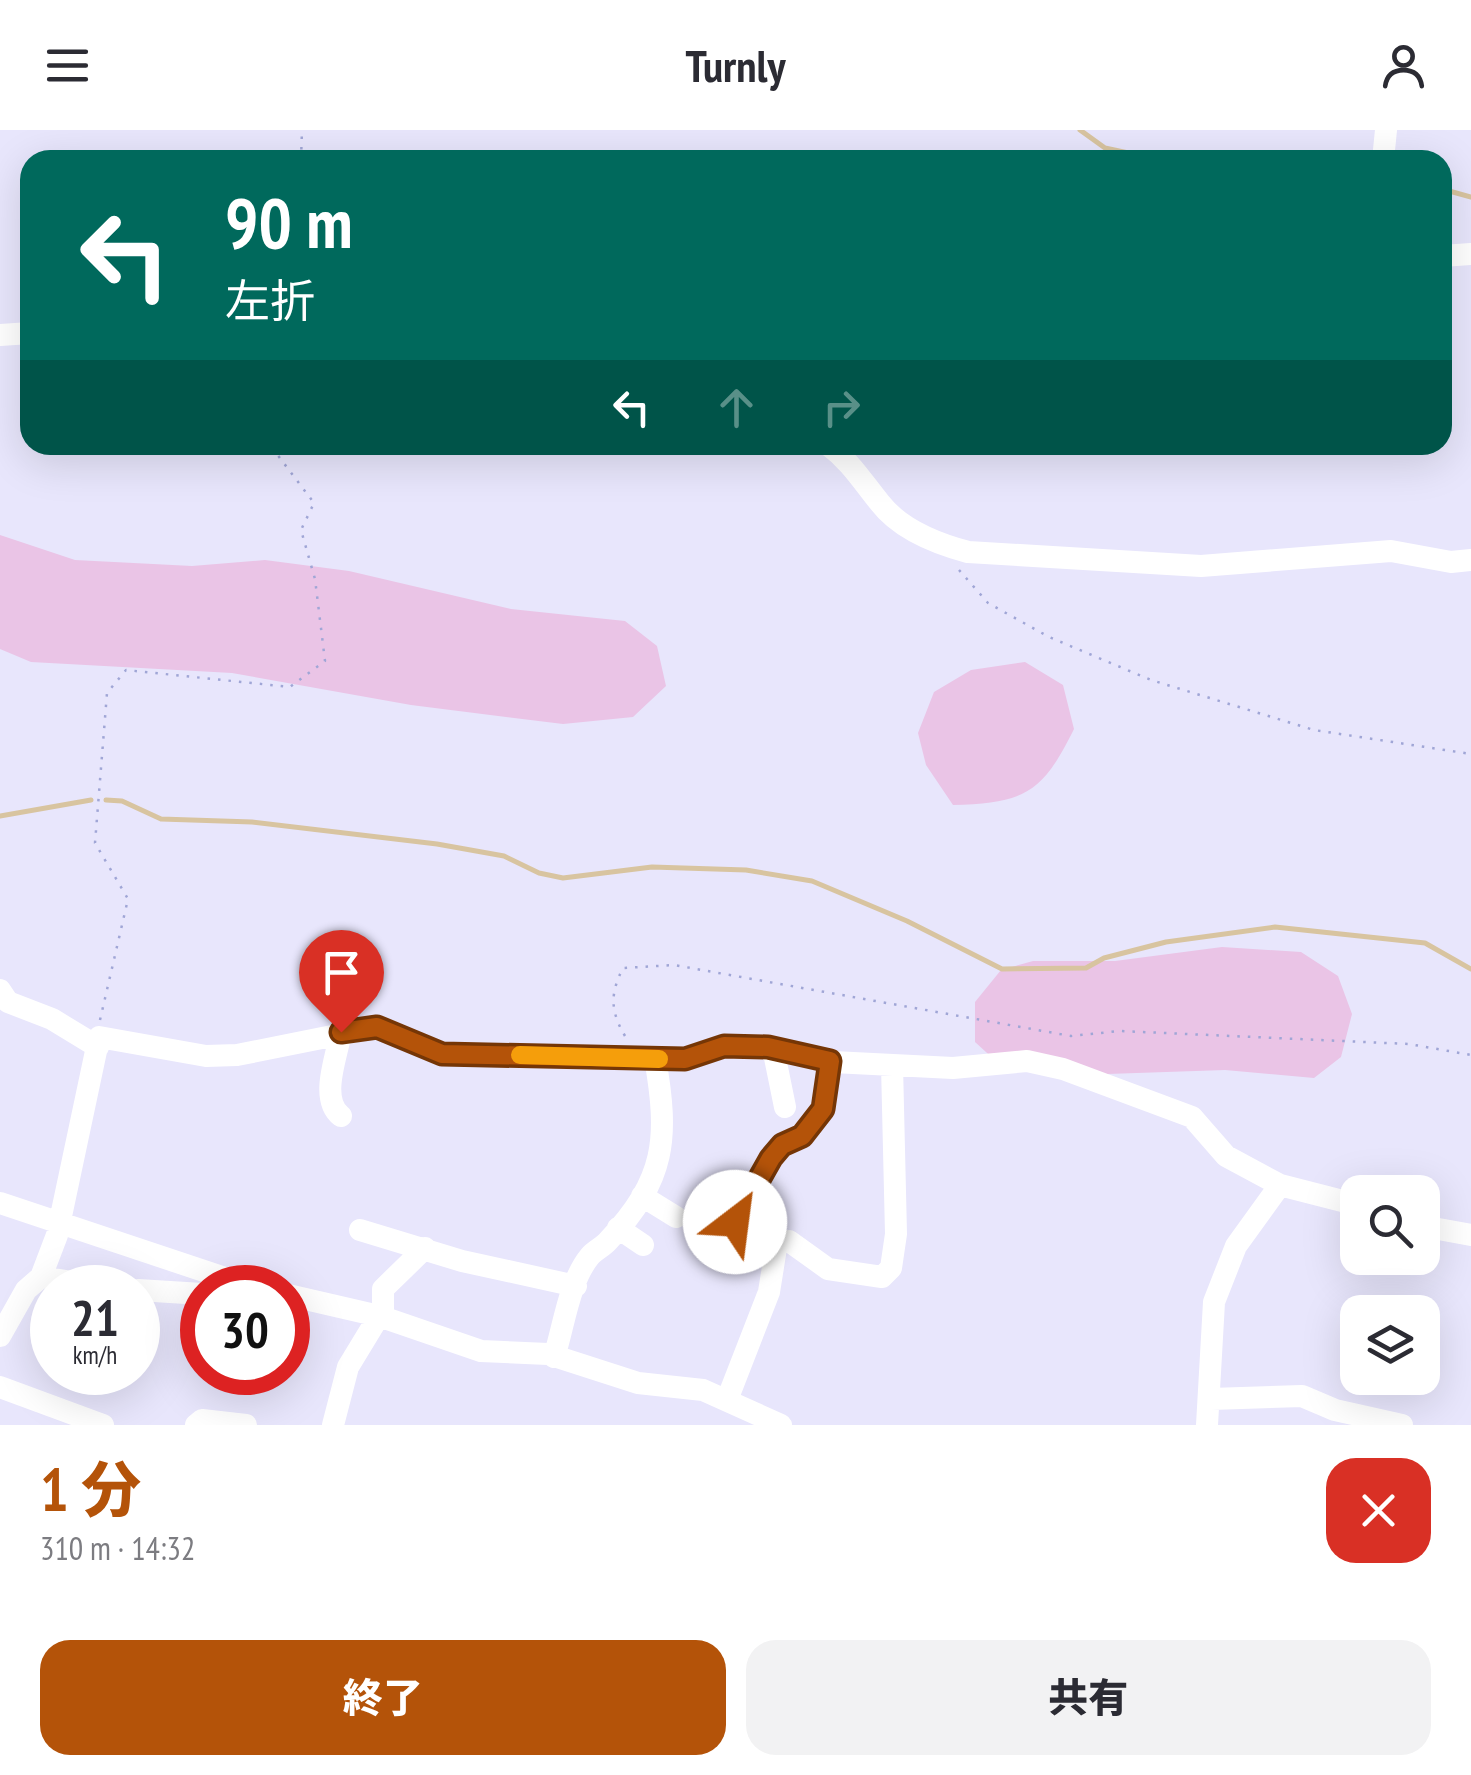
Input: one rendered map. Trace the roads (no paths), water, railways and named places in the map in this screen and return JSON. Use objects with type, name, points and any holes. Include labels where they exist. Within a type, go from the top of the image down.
[{"type":"street","points":[[842,455],[852,462],[882,507],[936,544],[968,552],[1201,566],[1391,551],[1450,562],[1471,560]]},
{"type":"street","points":[[0,990],[8,1002],[98,1042],[206,1056],[238,1055],[377,1027],[442,1054],[685,1059],[724,1046],[773,1048],[830,1061],[953,1068],[1027,1060],[1063,1069],[1192,1117],[1226,1156],[1280,1185],[1340,1200]]},
{"type":"street","points":[[340,1116],[332,1109],[329,1096],[341,1032]]},
{"type":"street","points":[[46,1265],[57,1235],[57,1220],[98,1042]]},
{"type":"street","points":[[773,1048],[785,1107]]},
{"type":"street","points":[[554,1356],[576,1286],[591,1254],[618,1228],[660,1163],[664,1128],[647,1058]]},
{"type":"street","points":[[727,1400],[769,1292],[776,1248],[735,1222],[771,1158],[782,1145],[802,1136],[823,1109],[830,1061]]},
{"type":"street","points":[[771,1245],[790,1242],[828,1269],[882,1277],[890,1268],[896,1234],[892,1065]]},
{"type":"street","points":[[1207,1425],[1214,1302],[1236,1246],[1280,1185]]},
{"type":"street","points":[[642,1196],[676,1217]]},
{"type":"street","points":[[0,1204],[188,1265]]},
{"type":"street","points":[[618,1228],[644,1246]]},
{"type":"street","points":[[1440,1229],[1471,1235]]},
{"type":"street","points":[[360,1230],[462,1261],[576,1286]]},
{"type":"street","points":[[333,1425],[348,1367],[381,1317],[383,1290],[425,1248]]},
{"type":"street","points":[[0,1336],[30,1287]]},
{"type":"street","points":[[310,1300],[381,1317],[481,1351],[554,1356],[638,1383],[703,1390],[781,1425]]},
{"type":"street","points":[[0,1388],[103,1425]]},
{"type":"street","points":[[1211,1399],[1302,1396],[1335,1410],[1402,1425]]},
{"type":"street","points":[[196,1425],[202,1420],[246,1425]]},
{"type":"waterway","points":[[1080,130],[1114,150]]},
{"type":"waterway","points":[[1452,192],[1471,197]]},
{"type":"waterway","points":[[0,816],[91,800]]},
{"type":"waterway","points":[[106,800],[122,801],[161,819],[252,822],[437,844],[504,856],[539,873],[563,878],[652,867],[746,870],[812,881],[907,921],[1002,969],[1086,968],[1104,958],[1166,942],[1275,927],[1425,943],[1471,969]]}]
